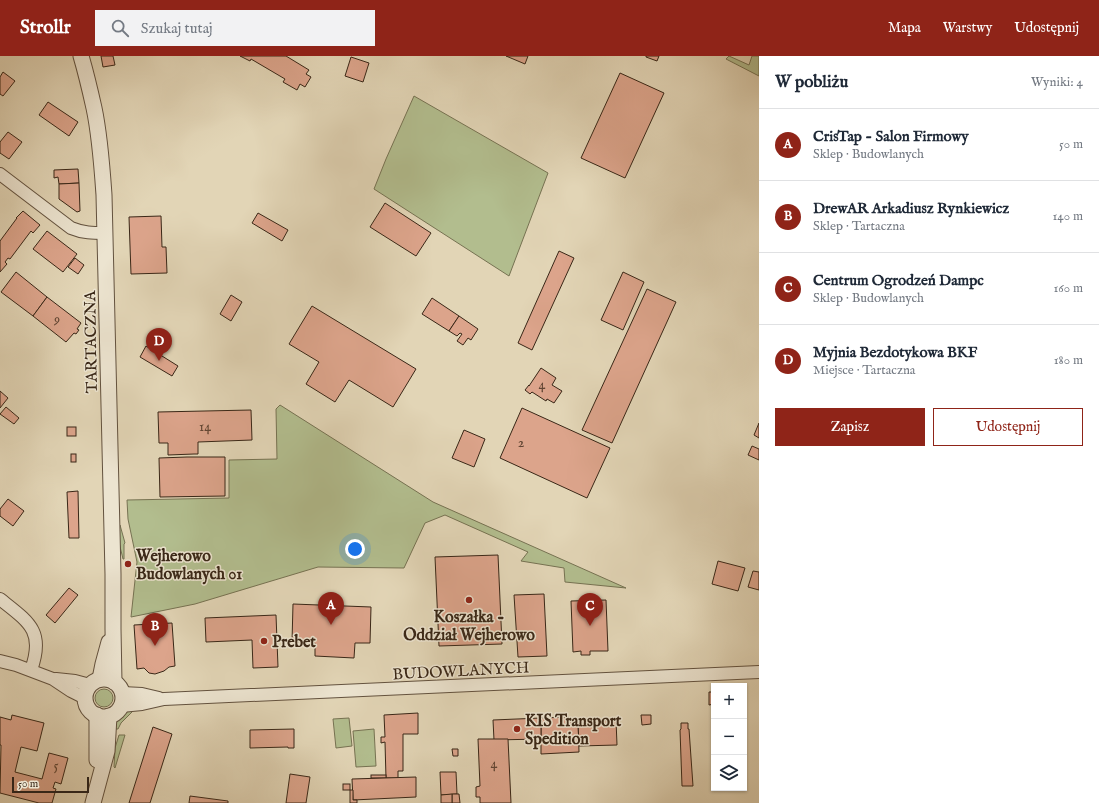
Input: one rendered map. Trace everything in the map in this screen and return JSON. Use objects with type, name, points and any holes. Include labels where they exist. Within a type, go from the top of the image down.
[{"type":"street","name":"TARTACZNA","points":[[81,56],[98,130],[102,164],[106,233],[113,629],[105,691]]},
{"type":"street","points":[[0,174],[71,228],[90,233],[106,233]]},
{"type":"street","points":[[0,599],[28,622],[33,629],[37,646],[31,670]]},
{"type":"street","name":"BUDOWLANYCH","points":[[0,661],[16,664],[54,679],[74,681],[142,704],[164,699],[759,672]]},
{"type":"street","points":[[105,691],[116,712],[103,716],[91,712],[87,705],[105,691]]},
{"type":"street","points":[[93,803],[107,751],[103,716]]},
{"type":"green space","points":[[729,56],[749,65],[752,56],[759,56],[759,76],[726,59]]},
{"type":"green space","points":[[414,96],[548,173],[509,276],[374,189]]},
{"type":"green space","points":[[280,405],[433,502],[626,588],[565,582],[564,568],[521,561],[528,552],[445,515],[425,523],[404,568],[318,567],[195,604],[131,617],[137,562],[128,519],[127,500],[229,498],[229,460],[277,459],[276,409]]},
{"type":"green space","points":[[120,525],[125,543],[124,559],[118,537]]},
{"type":"green space","points":[[104,689],[110,692],[113,698],[110,704],[104,707],[98,704],[95,698],[98,692]]},
{"type":"green space","points":[[134,710],[121,723],[118,729],[112,729],[115,720],[119,715],[125,711]]},
{"type":"green space","points":[[349,718],[352,746],[336,748],[333,719]]},
{"type":"green space","points":[[374,729],[376,766],[356,767],[353,731]]},
{"type":"green space","points":[[119,735],[125,735],[115,768],[115,748]]},
{"type":"building","points":[[101,56],[113,56],[115,65],[103,67]]},
{"type":"building","points":[[240,56],[286,56],[309,70],[306,74],[311,77],[305,87],[300,84],[297,90],[283,82],[285,79],[251,59],[250,61]]},
{"type":"building","points":[[506,56],[528,56],[525,64]]},
{"type":"building","points":[[646,56],[659,56],[657,61]]},
{"type":"building","points":[[351,57],[369,63],[363,82],[345,76]]},
{"type":"building","points":[[3,72],[15,81],[3,96],[0,94],[0,77]]},
{"type":"building","points":[[620,73],[664,93],[625,178],[581,158]]},
{"type":"building","points":[[48,102],[78,122],[69,136],[39,115]]},
{"type":"building","points":[[8,132],[22,142],[9,159],[0,153],[0,142]]},
{"type":"building","points":[[78,169],[79,183],[59,184],[58,177],[54,178],[54,170]]},
{"type":"building","points":[[79,183],[80,211],[77,212],[59,199],[59,184]]},
{"type":"building","points":[[385,203],[431,233],[416,256],[370,227]]},
{"type":"building","points":[[23,211],[40,225],[33,233],[31,231],[10,259],[8,258],[5,262],[7,264],[0,272],[0,241],[16,218]]},
{"type":"building","points":[[258,213],[288,230],[282,241],[252,223]]},
{"type":"building","points":[[161,216],[162,247],[166,247],[167,273],[131,274],[129,217]]},
{"type":"building","points":[[47,231],[77,254],[63,272],[33,249]]},
{"type":"building","points":[[559,251],[574,258],[532,350],[518,343]]},
{"type":"building","points":[[75,258],[84,265],[78,274],[68,267]]},
{"type":"building","points":[[16,272],[47,297],[33,316],[1,292]]},
{"type":"building","points":[[623,272],[644,282],[623,330],[601,320]]},
{"type":"building","points":[[647,289],[676,302],[612,443],[582,430]]},
{"type":"building","points":[[231,295],[242,302],[231,321],[220,314]]},
{"type":"building","points":[[47,297],[81,323],[76,334],[74,333],[66,342],[33,316]]},
{"type":"building","points":[[432,298],[459,316],[449,331],[422,314]]},
{"type":"building","points":[[312,306],[416,369],[393,407],[349,380],[335,402],[306,384],[319,362],[289,344]]},
{"type":"building","points":[[459,316],[478,329],[471,340],[468,338],[463,345],[457,341],[462,334],[460,333],[457,336],[449,331]]},
{"type":"building","points":[[146,346],[178,366],[172,376],[140,357]]},
{"type":"building","points":[[541,368],[556,378],[552,385],[562,391],[554,403],[547,399],[546,401],[532,392],[530,394],[525,390]]},
{"type":"building","points":[[0,391],[8,398],[0,408]]},
{"type":"building","points":[[6,407],[19,418],[14,424],[0,414]]},
{"type":"building","points":[[522,408],[610,448],[587,498],[500,458]]},
{"type":"building","points":[[251,410],[252,440],[198,442],[198,454],[168,455],[168,443],[159,443],[158,412]]},
{"type":"building","points":[[759,423],[759,438],[754,435]]},
{"type":"building","points":[[67,427],[76,427],[76,436],[67,436]]},
{"type":"building","points":[[464,430],[485,439],[474,467],[452,458]]},
{"type":"building","points":[[752,446],[759,449],[759,460],[748,455]]},
{"type":"building","points":[[71,454],[76,454],[76,462],[71,462]]},
{"type":"building","points":[[225,457],[225,496],[160,497],[159,458]]},
{"type":"building","points":[[78,491],[79,538],[69,538],[67,492]]},
{"type":"building","points":[[8,499],[24,511],[13,526],[0,516],[0,509]]},
{"type":"building","name":"Koszałka - Oddział Wejherowo","points":[[498,555],[502,644],[439,646],[435,557]]},
{"type":"building","points":[[718,561],[745,568],[738,591],[712,584]]},
{"type":"building","points":[[753,571],[759,572],[759,590],[748,587]]},
{"type":"building","points":[[69,588],[78,595],[55,623],[46,615]]},
{"type":"building","points":[[544,594],[547,656],[518,657],[514,595]]},
{"type":"building","points":[[606,600],[608,651],[590,651],[590,655],[581,655],[581,651],[573,652],[571,601]]},
{"type":"building","points":[[293,604],[371,607],[370,643],[355,643],[354,658],[315,656],[315,643],[292,642]]},
{"type":"building","name":"Prebet","points":[[276,615],[278,667],[253,668],[252,640],[206,642],[205,618]]},
{"type":"building","points":[[172,623],[175,666],[169,667],[164,671],[155,674],[149,673],[144,668],[137,669],[134,625]]},
{"type":"building","points":[[709,692],[711,692],[711,705],[709,705]]},
{"type":"building","points":[[418,713],[418,734],[403,734],[403,771],[398,771],[398,778],[386,778],[385,742],[381,743],[381,737],[385,737],[384,715]]},
{"type":"building","points":[[12,715],[44,723],[37,751],[21,747],[15,772],[42,779],[49,753],[68,758],[61,784],[55,782],[53,788],[56,789],[52,803],[39,803],[0,793],[0,717],[11,720]]},
{"type":"building","points":[[641,715],[651,715],[651,724],[642,725]]},
{"type":"building","points":[[569,717],[569,722],[578,721],[579,752],[541,754],[541,718]]},
{"type":"building","name":"KIS Transport Spedition","points":[[541,718],[541,739],[494,740],[493,720]]},
{"type":"building","points":[[616,720],[617,745],[579,746],[578,721]]},
{"type":"building","points":[[681,723],[688,723],[693,786],[682,786]]},
{"type":"building","points":[[153,727],[172,734],[150,803],[129,803]]},
{"type":"building","points":[[294,729],[294,748],[250,748],[250,730]]},
{"type":"building","points":[[478,739],[508,739],[511,803],[480,803],[480,797],[476,797],[476,787],[480,786]]},
{"type":"building","points":[[452,749],[458,749],[458,756],[453,756]]},
{"type":"building","points":[[440,772],[456,772],[457,794],[441,795]]},
{"type":"building","points":[[290,774],[310,777],[306,803],[286,803]]},
{"type":"building","points":[[371,775],[386,775],[386,778],[371,778]]},
{"type":"building","points":[[416,777],[416,797],[353,800],[352,779]]},
{"type":"building","points":[[343,784],[350,784],[350,790],[343,790]]},
{"type":"building","points":[[350,790],[353,790],[353,800],[357,800],[357,803],[350,803]]},
{"type":"building","points":[[452,794],[459,794],[460,803],[452,803]]},
{"type":"building","points":[[452,794],[452,803],[441,803],[441,795]]},
{"type":"building","points":[[190,796],[228,801],[228,803],[189,803]]},
{"type":"place","name":"Myjnia Bezdotykowa BKF","points":[[159,361]]},
{"type":"place","name":"Wejherowo Budowlanych 01","points":[[128,564]]},
{"type":"place","name":"Koszałka - Oddział Wejherowo","points":[[469,600]]},
{"type":"place","name":"CrisTap - Salon Firmowy","points":[[331,625]]},
{"type":"place","name":"Centrum Ogrodzeń Dampc","points":[[590,626]]},
{"type":"place","name":"Prebet","points":[[264,641]]},
{"type":"place","name":"DrewAR Arkadiusz Rynkiewicz","points":[[155,646]]},
{"type":"place","name":"KIS Transport Spedition","points":[[517,729]]}]
